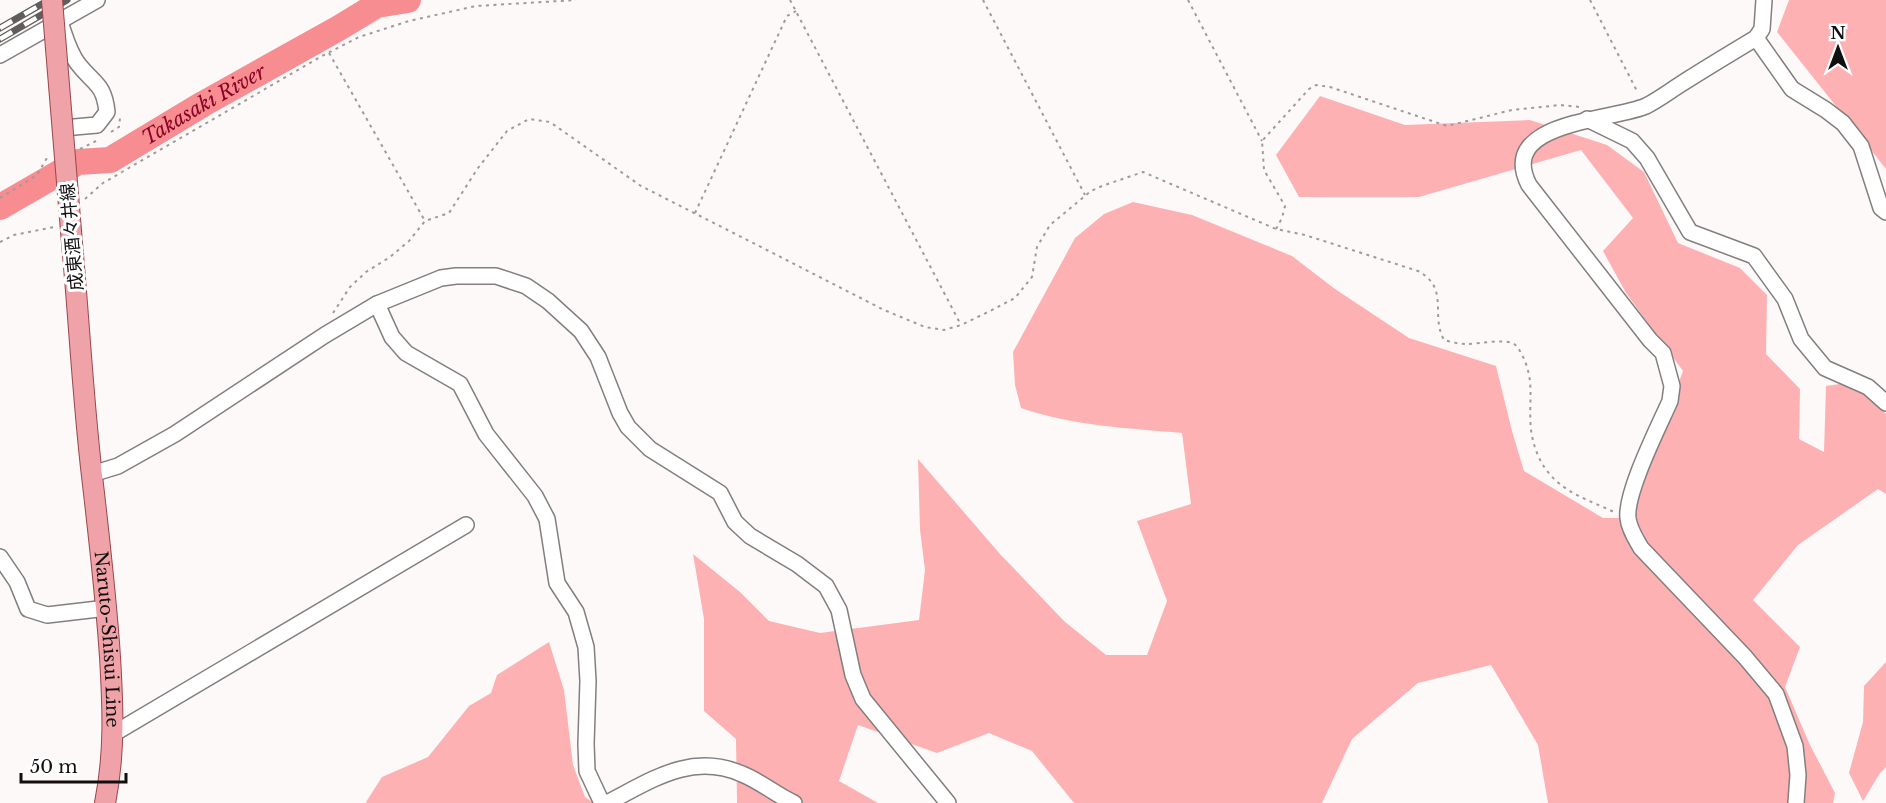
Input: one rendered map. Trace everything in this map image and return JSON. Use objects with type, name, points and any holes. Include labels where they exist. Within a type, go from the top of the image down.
[{"type":"main road","name":"成東酒々井線","points":[[52,0],[92,474]]},
{"type":"main road","name":"Naruto-Shisui Line","points":[[92,474],[107,608],[113,734],[113,755],[105,803]]},
{"type":"street","points":[[0,55],[97,0]]},
{"type":"street","points":[[1764,0],[1761,29],[1756,38],[1645,106],[1585,113],[1535,140],[1527,149],[1523,160],[1523,173],[1529,185],[1650,340],[1663,353],[1672,386],[1670,400],[1629,501],[1628,518],[1633,536],[1641,548],[1745,657],[1776,694],[1795,746],[1798,775],[1796,803]]},
{"type":"street","points":[[60,22],[78,64],[101,88],[105,96],[107,112],[97,125],[63,128]]},
{"type":"street","points":[[1756,38],[1792,89],[1843,123],[1862,146],[1881,208],[1886,212]]},
{"type":"street","points":[[1585,113],[1632,141],[1647,158],[1690,232],[1754,256],[1785,299],[1801,339],[1825,368],[1868,387],[1886,403]]},
{"type":"street","points":[[92,474],[118,466],[175,434],[325,335],[377,304],[441,278],[456,276],[496,276],[526,286],[548,301],[581,331],[598,357],[620,413],[628,426],[650,449],[720,493],[735,522],[750,536],[797,564],[826,586],[839,610],[853,675],[863,699],[948,803]]},
{"type":"street","points":[[377,304],[392,337],[406,353],[460,384],[486,434],[535,496],[547,519],[557,583],[576,612],[586,646],[587,771],[602,803]]},
{"type":"street","points":[[113,734],[466,525]]},
{"type":"street","points":[[0,557],[17,582],[28,609],[47,615],[107,608]]},
{"type":"street","points":[[607,803],[664,774],[696,765],[722,766],[743,774],[794,803]]},
{"type":"path","points":[[80,204],[104,183],[359,37],[399,24],[476,6],[576,0]]},
{"type":"path","points":[[790,0],[960,325]]},
{"type":"path","points":[[983,0],[1085,195]]},
{"type":"path","points":[[1188,0],[1262,141],[1264,170],[1286,206],[1276,229]]},
{"type":"path","points":[[1590,0],[1645,106]]},
{"type":"path","points":[[695,213],[787,16],[796,11]]},
{"type":"path","points":[[328,53],[425,221]]},
{"type":"path","points":[[1262,141],[1309,89],[1316,85],[1330,87],[1447,126],[1512,110],[1560,105],[1585,113]]},
{"type":"path","points":[[325,335],[335,308],[351,287],[366,272],[390,257],[409,241],[425,221],[449,213],[478,168],[507,131],[529,118],[550,123],[641,186],[884,310],[925,327],[944,330],[960,325],[1015,298],[1032,277],[1037,247],[1050,225],[1085,195],[1102,186],[1143,172],[1276,229],[1316,239],[1418,271],[1429,277],[1438,298],[1439,324],[1444,340],[1464,345],[1505,342],[1518,348],[1526,362],[1532,382],[1531,428],[1543,466],[1558,483],[1577,495],[1628,518]]},
{"type":"path","points":[[0,198],[32,179],[40,170]]},
{"type":"path","points":[[0,243],[14,235],[56,226]]},
{"type":"shaded area","points":[[1789,0],[1886,0],[1886,169],[1777,32]]},
{"type":"shaded area","points":[[1320,96],[1405,125],[1530,120],[1607,145],[1644,172],[1678,243],[1740,268],[1767,295],[1766,354],[1800,389],[1799,439],[1824,452],[1826,386],[1853,382],[1886,414],[1886,494],[1878,489],[1798,545],[1753,600],[1800,647],[1785,687],[1810,745],[1835,793],[1833,803],[1548,803],[1538,745],[1491,665],[1418,683],[1352,739],[1322,803],[1074,803],[1032,751],[989,733],[937,753],[858,725],[839,781],[878,803],[737,803],[736,739],[704,711],[704,619],[693,554],[740,592],[769,621],[820,633],[919,620],[925,570],[920,530],[918,459],[1000,554],[1064,621],[1106,655],[1147,655],[1167,601],[1137,521],[1191,504],[1182,433],[1080,423],[1021,408],[1015,385],[1013,352],[1075,238],[1104,214],[1133,202],[1192,215],[1292,256],[1335,289],[1409,338],[1496,366],[1524,471],[1603,518],[1628,518],[1683,371],[1626,293],[1603,251],[1633,218],[1581,150],[1419,197],[1299,197],[1276,155]]},
{"type":"shaded area","points":[[549,642],[564,690],[573,765],[585,797],[594,803],[366,802],[382,777],[428,757],[469,706],[491,693],[497,675]]},
{"type":"shaded area","points":[[1886,662],[1886,767],[1863,801],[1849,773],[1863,722],[1864,686]]},
{"type":"waterway","name":"Takasaki River","points":[[0,207],[78,162],[110,160],[377,5],[408,0]]},
{"type":"railway","points":[[0,28],[49,0]]},
{"type":"railway","points":[[0,39],[67,0]]}]
